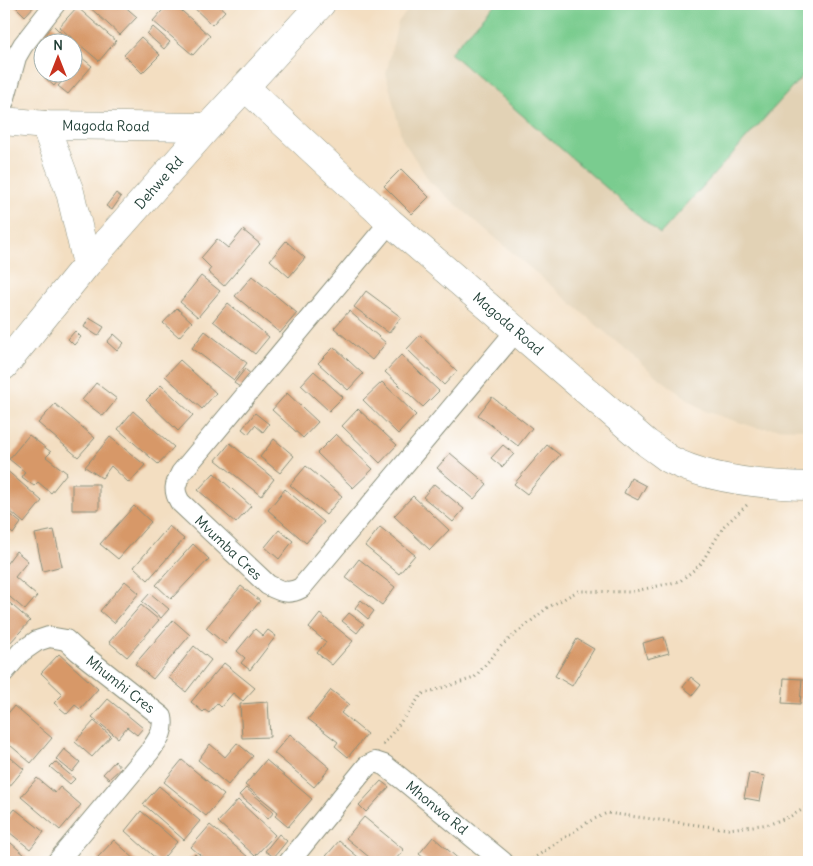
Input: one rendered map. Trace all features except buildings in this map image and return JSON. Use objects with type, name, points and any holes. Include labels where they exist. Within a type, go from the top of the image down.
[{"type":"street","points":[[4,101],[16,57],[55,4]]},
{"type":"street","name":"Dehwe Rd","points":[[4,366],[87,264],[208,127],[321,4]]},
{"type":"street","name":"Magoda Road","points":[[245,87],[390,222],[647,443],[670,459],[721,477],[768,485],[809,486]]},
{"type":"street","name":"Magoda Road","points":[[4,121],[45,124],[208,127]]},
{"type":"street","points":[[45,124],[70,192],[87,264]]},
{"type":"street","name":"Mvumba Cres","points":[[390,222],[181,473],[176,484],[175,494],[180,502],[268,585],[281,592],[301,588],[516,331]]},
{"type":"street","name":"Mhumhi Cres","points":[[4,672],[21,652],[37,641],[49,637],[66,640],[162,716],[164,725],[158,739],[57,862]]},
{"type":"street","name":"Mhonwa Rd","points":[[367,766],[375,762],[384,765],[503,862]]},
{"type":"street","points":[[289,862],[367,766]]},
{"type":"path","points":[[367,766],[422,694],[474,678],[502,645],[547,608],[578,591],[631,592],[680,581],[700,565],[724,526],[768,485]]},
{"type":"path","points":[[528,862],[588,822],[607,813],[728,829],[770,824],[791,816],[809,806]]},
{"type":"shaded area","points":[[413,4],[809,4],[809,429],[757,428],[705,411],[656,376],[430,182],[402,139],[386,74],[398,22]]},
{"type":"green space","points":[[495,4],[809,4],[809,69],[660,234],[450,53]]}]
